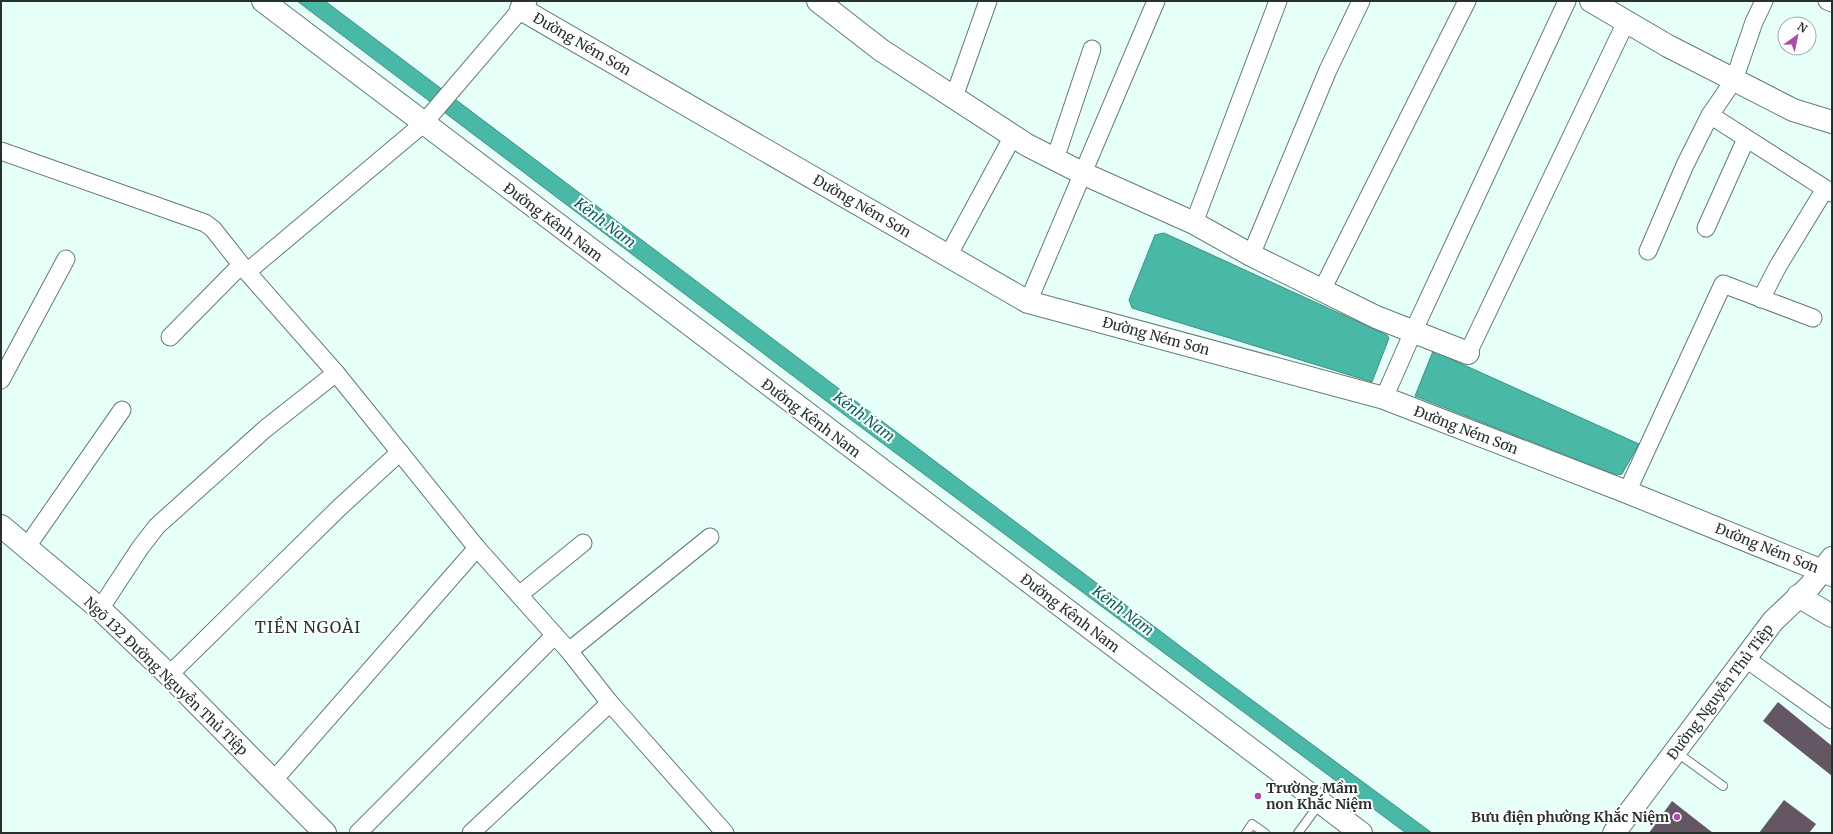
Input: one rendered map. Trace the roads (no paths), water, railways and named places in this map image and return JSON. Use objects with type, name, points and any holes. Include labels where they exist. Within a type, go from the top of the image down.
[{"type":"street","name":"Đường Kênh Nam","points":[[263,1],[1360,833]]},
{"type":"street","points":[[954,98],[988,1]]},
{"type":"street","points":[[1028,302],[1156,1]]},
{"type":"street","points":[[1194,223],[1278,1]]},
{"type":"street","points":[[1251,255],[1328,70],[1361,1]]},
{"type":"street","points":[[1322,290],[1467,1]]},
{"type":"street","points":[[1384,398],[1413,332],[1567,1]]},
{"type":"street","points":[[1591,1],[1668,46],[1793,110],[1832,122]]},
{"type":"street","points":[[1648,251],[1685,165],[1710,115],[1734,80],[1754,22],[1764,1]]},
{"type":"street","points":[[1827,1],[1832,3]]},
{"type":"street","points":[[824,3],[881,50],[1013,136],[1055,159],[1082,173],[1194,223],[1251,255],[1376,318],[1468,353],[1626,22]]},
{"type":"street","points":[[170,337],[244,269],[424,123],[524,5]]},
{"type":"street","name":"Đường Ném Sơn","points":[[524,5],[1028,302],[1384,398],[1829,568]]},
{"type":"street","points":[[1055,159],[1092,49]]},
{"type":"street","points":[[1710,115],[1829,191],[1778,266],[1761,299]]},
{"type":"street","points":[[948,256],[1013,136]]},
{"type":"street","points":[[1706,228],[1746,138]]},
{"type":"street","points":[[1,151],[205,223],[213,229],[244,269],[336,373],[477,548],[569,651],[610,704],[720,831]]},
{"type":"street","points":[[1,380],[66,259]]},
{"type":"street","points":[[1627,492],[1723,284],[1813,318]]},
{"type":"street","points":[[100,610],[140,548],[157,526],[265,429],[336,373]]},
{"type":"street","points":[[26,548],[122,410]]},
{"type":"street","points":[[169,675],[340,507],[400,452]]},
{"type":"street","name":"Ngõ 132 Đường Nguyễn Thủ Tiệp","points":[[1,526],[100,610],[169,675],[325,833]]},
{"type":"street","points":[[569,651],[710,537]]},
{"type":"street","points":[[520,595],[583,543]]},
{"type":"street","points":[[273,781],[477,548]]},
{"type":"street","name":"Đường Nguyễn Thủ Tiệp","points":[[1614,833],[1773,621],[1829,568]]},
{"type":"street","points":[[1798,596],[1832,616]]},
{"type":"street","points":[[358,833],[555,635]]},
{"type":"street","points":[[1745,658],[1832,720]]},
{"type":"street","points":[[471,833],[610,704]]},
{"type":"lane","points":[[1675,751],[1723,786]]},
{"type":"lane","points":[[1298,833],[1320,803]]},
{"type":"lane","points":[[1246,833],[1252,824],[1265,833]]},
{"type":"water","name":"Kênh Nam","points":[[297,1],[325,1],[1233,686],[1432,833],[1406,833],[858,425]]},
{"type":"water","points":[[1164,233],[1387,335],[1389,338],[1372,382],[1132,308],[1129,300],[1155,235]]},
{"type":"water","points":[[1433,351],[1639,444],[1622,474],[1616,475],[1415,396]]},
{"type":"place","name":"Trường Mầm non Khắc Niệm","points":[[1258,796]]},
{"type":"place","name":"Bưu điện phường Khắc Niệm","points":[[1677,817]]},
{"type":"district","name":"TIỀN NGOÀI","points":[[308,627]]}]
